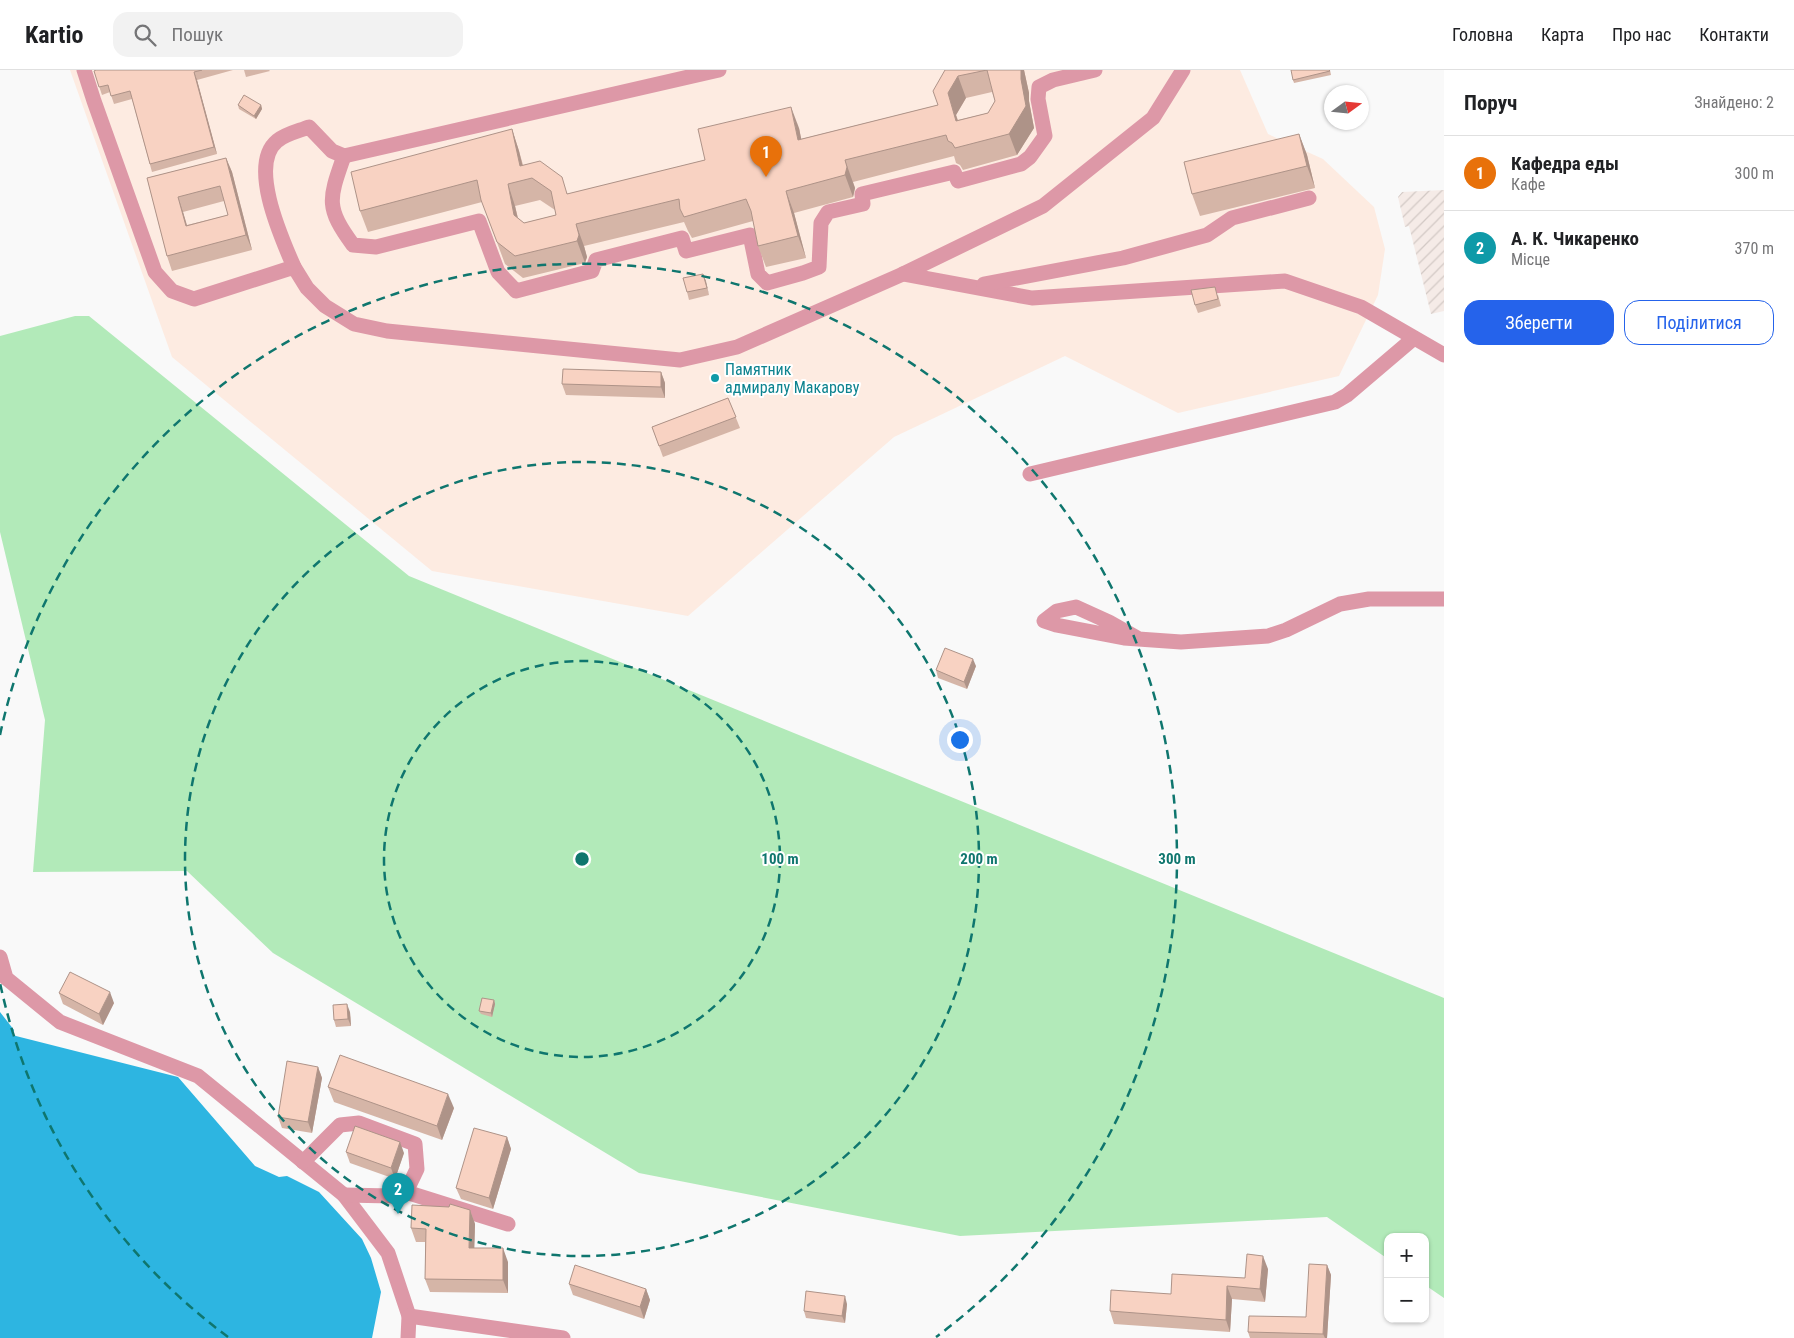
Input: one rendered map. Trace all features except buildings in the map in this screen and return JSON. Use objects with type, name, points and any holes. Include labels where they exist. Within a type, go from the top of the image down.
[{"type":"street","points":[[84,70],[156,272],[172,291],[194,299],[294,267]]},
{"type":"street","points":[[719,70],[344,156],[332,151],[308,127],[278,140],[269,150],[265,169],[270,202],[279,232],[294,267],[307,288],[324,306],[354,324],[387,331],[680,360],[737,347],[902,274],[1043,206],[1153,118],[1183,70]]},
{"type":"street","points":[[344,156],[334,185],[331,205],[340,227],[353,245],[376,247],[479,221],[498,272],[516,291],[592,271],[596,260],[682,238],[686,251],[750,235],[758,274],[767,283],[803,274],[819,267],[821,223],[828,212],[864,204],[862,194],[954,172],[958,181],[1021,164],[1030,157],[1045,136],[1038,99],[1039,86],[1053,80],[1095,70]]},
{"type":"street","points":[[975,286],[1123,258],[1208,235],[1232,218],[1309,198]]},
{"type":"street","points":[[902,274],[1032,298],[1285,281],[1361,306],[1444,355]]},
{"type":"street","points":[[1030,474],[1335,402],[1347,395],[1414,338]]},
{"type":"street","points":[[1139,639],[1109,622],[1076,607],[1057,611],[1044,621],[1124,638],[1181,642],[1268,636],[1286,630],[1340,604],[1370,599],[1444,600]]},
{"type":"street","points":[[0,957],[6,978],[60,1022],[198,1076],[344,1195],[388,1253],[409,1316],[408,1338]]},
{"type":"street","points":[[303,1162],[340,1125],[359,1123],[415,1144],[417,1169],[406,1192]]},
{"type":"street","points":[[344,1195],[392,1196],[406,1192],[508,1224]]},
{"type":"street","points":[[409,1316],[562,1338]]},
{"type":"shaded area","points":[[70,70],[1240,70],[1268,134],[1323,159],[1374,207],[1385,249],[1378,295],[1339,376],[1178,413],[1065,356],[894,437],[688,616],[432,571],[172,357]]},
{"type":"shaded area","points":[[1444,190],[1444,311],[1431,314],[1409,226],[1405,227],[1398,197],[1402,192]]},
{"type":"green space","points":[[75,316],[89,316],[409,576],[1444,998],[1444,1298],[1429,1288],[1429,1233],[1384,1233],[1384,1256],[1327,1217],[960,1236],[639,1173],[273,953],[187,871],[33,872],[45,720],[0,532],[0,336]]},
{"type":"water","points":[[0,1012],[14,1030],[12,1035],[178,1077],[255,1166],[279,1177],[287,1176],[319,1192],[362,1239],[371,1258],[381,1292],[372,1338],[0,1338]]},
{"type":"place","name":"Кафедра еды","points":[[766,177]]},
{"type":"place","name":"Памятник адмиралу Макарову","points":[[715,378]]},
{"type":"place","name":"А. К. Чикаренко","points":[[398,1214]]}]
